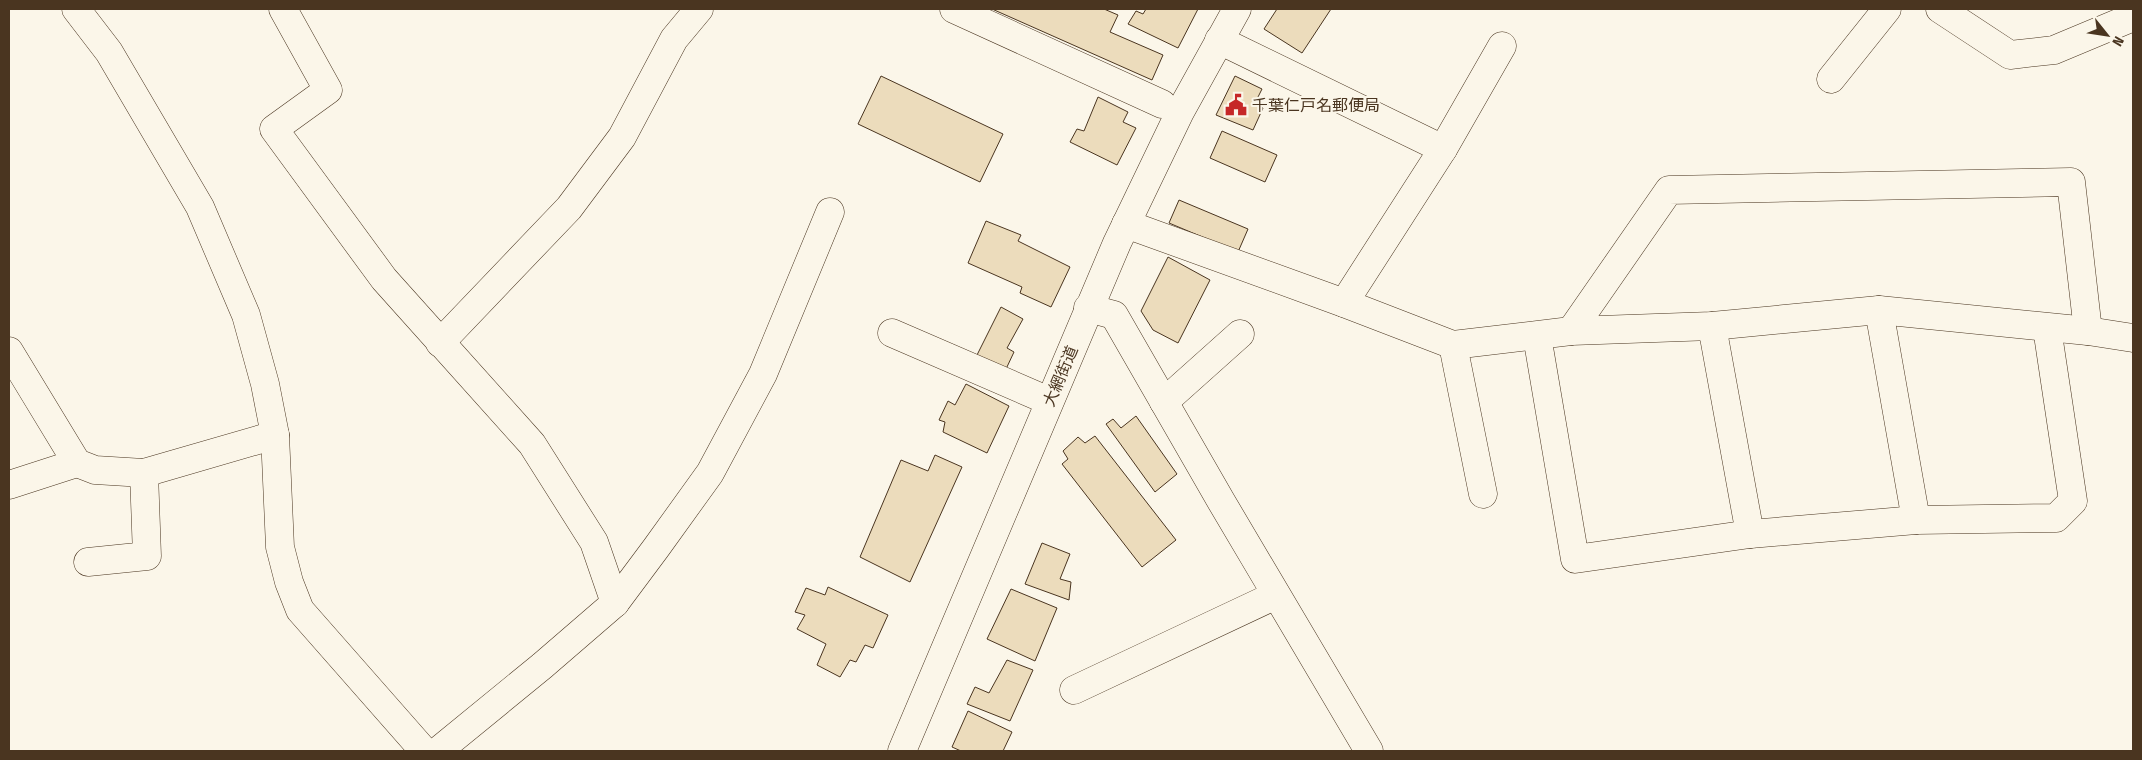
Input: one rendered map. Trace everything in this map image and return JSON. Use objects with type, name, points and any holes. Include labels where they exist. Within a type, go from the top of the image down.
[{"type":"street","points":[[76,9],[109,52],[200,207],[246,315],[266,384],[275,435],[280,547],[289,582],[300,610],[424,751]]},
{"type":"street","points":[[283,9],[328,90],[274,129],[384,279],[532,444],[594,542],[614,603]]},
{"type":"street","points":[[440,343],[569,208],[622,136],[674,40],[699,9]]},
{"type":"street","points":[[954,9],[1162,104]]},
{"type":"street","name":"大網街道","points":[[903,750],[1088,308],[1180,112],[1237,9]]},
{"type":"street","points":[[1831,79],[1887,9]]},
{"type":"street","points":[[1940,9],[2010,55],[2054,50],[2133,17]]},
{"type":"street","points":[[1219,40],[1443,149]]},
{"type":"street","points":[[1344,303],[1443,149],[1502,46]]},
{"type":"street","points":[[1570,331],[1669,190],[2071,182],[2088,332]]},
{"type":"street","points":[[438,751],[542,666],[614,603],[710,472],[762,374],[830,212]]},
{"type":"street","points":[[1126,224],[1344,303],[1453,345],[1570,331],[1712,326],[1879,310],[2133,338]]},
{"type":"street","points":[[1088,308],[1114,315],[1276,595],[1369,751]]},
{"type":"street","points":[[1879,310],[1916,520]]},
{"type":"street","points":[[1712,326],[1750,534]]},
{"type":"street","points":[[1537,336],[1575,559],[1750,534],[1916,520],[2056,518],[2073,501],[2047,328]]},
{"type":"street","points":[[892,333],[1049,401]]},
{"type":"street","points":[[1164,402],[1240,334]]},
{"type":"street","points":[[1453,345],[1483,494]]},
{"type":"street","points":[[12,363],[78,463],[95,470],[144,473],[275,435]]},
{"type":"street","points":[[9,485],[78,463]]},
{"type":"street","points":[[88,562],[147,556],[144,473]]},
{"type":"street","points":[[1074,690],[1276,595]]},
{"type":"building","points":[[992,9],[1104,9],[1118,15],[1110,32],[1163,55],[1152,80]]},
{"type":"building","points":[[1146,9],[1198,9],[1178,48],[1128,24],[1136,11],[1143,14]]},
{"type":"building","points":[[1277,9],[1331,9],[1302,53],[1264,29]]},
{"type":"building","points":[[881,76],[1003,134],[980,182],[858,124]]},
{"type":"building","points":[[1235,76],[1262,89],[1254,105],[1263,108],[1253,130],[1216,115]]},
{"type":"building","points":[[1098,97],[1128,112],[1123,122],[1136,128],[1117,165],[1070,142],[1077,129],[1084,131]]},
{"type":"building","points":[[1222,131],[1277,155],[1265,182],[1210,158]]},
{"type":"building","points":[[1179,200],[1248,229],[1238,252],[1169,223]]},
{"type":"building","points":[[986,221],[1021,235],[1018,241],[1070,267],[1051,307],[1020,293],[1022,287],[968,263]]},
{"type":"building","points":[[1168,257],[1210,280],[1178,343],[1153,330],[1141,311]]},
{"type":"building","points":[[1001,307],[1023,319],[1007,348],[1014,352],[1006,369],[976,357]]},
{"type":"building","points":[[966,384],[1009,406],[987,453],[943,432],[945,422],[939,420],[948,401],[955,405]]},
{"type":"building","points":[[1136,416],[1177,474],[1155,492],[1106,424],[1113,419],[1121,428]]},
{"type":"building","points":[[1095,436],[1176,540],[1142,567],[1062,464],[1068,459],[1063,451],[1078,437],[1085,443]]},
{"type":"building","points":[[935,455],[962,467],[910,582],[860,557],[901,460],[928,471]]},
{"type":"building","points":[[1042,543],[1070,554],[1060,579],[1071,582],[1069,600],[1025,584]]},
{"type":"building","points":[[828,587],[888,615],[873,648],[865,645],[856,662],[850,660],[840,677],[817,665],[826,644],[797,629],[805,615],[795,612],[806,588],[825,595]]},
{"type":"building","points":[[1011,589],[1057,608],[1035,661],[987,639]]},
{"type":"building","points":[[1007,660],[1033,670],[1010,721],[967,704],[975,687],[989,693]]},
{"type":"building","points":[[968,711],[1012,732],[1003,751],[961,751],[952,747]]},
{"type":"place","name":"千葉仁戸名郵便局","points":[[1236,105]]}]
